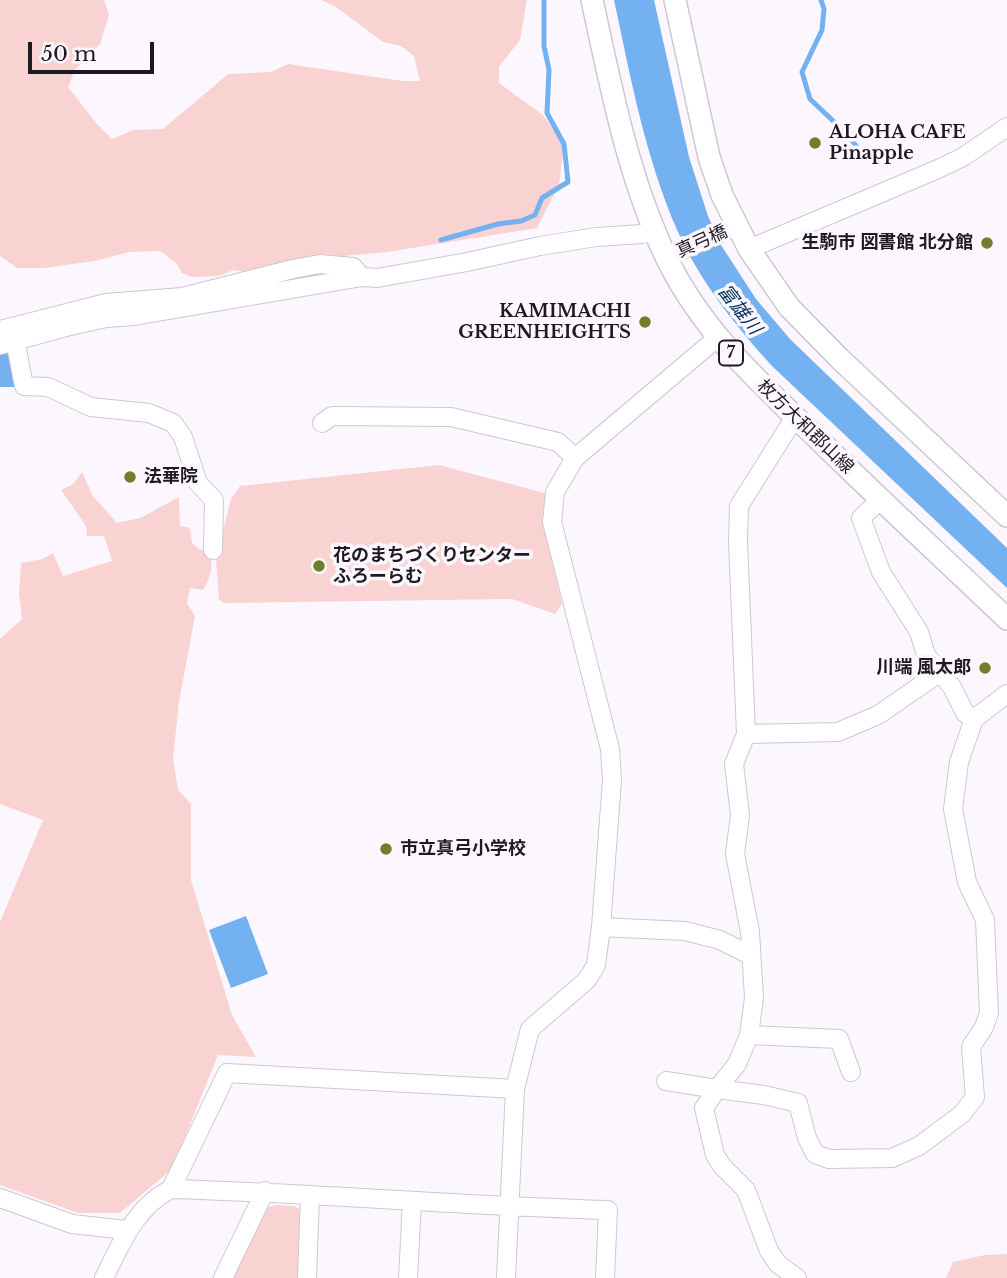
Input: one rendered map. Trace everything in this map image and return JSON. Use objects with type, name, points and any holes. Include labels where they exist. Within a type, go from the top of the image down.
[{"type":"main road","name":"枚方大和郡山線","points":[[592,0],[634,178],[666,257],[688,297],[717,338],[760,384],[1007,619]]},
{"type":"main road","points":[[674,0],[709,157],[722,195],[749,249],[789,307],[840,359],[1007,516]]},
{"type":"street","points":[[749,249],[938,169],[963,157],[1007,127]]},
{"type":"street","name":"真弓橋","points":[[666,257],[737,226]]},
{"type":"street","points":[[213,551],[214,500],[198,483],[183,437],[173,423],[149,412],[91,407],[48,387],[24,386],[5,338],[106,318],[134,316],[362,277],[377,278],[540,246],[656,230]]},
{"type":"street","points":[[506,1278],[514,1089],[530,1029],[587,980],[596,965],[612,780],[610,749],[552,522],[555,492],[575,458],[717,338]]},
{"type":"street","points":[[322,423],[332,416],[451,417],[558,442],[575,458]]},
{"type":"street","points":[[795,417],[739,506],[746,734],[734,764],[740,815],[735,854],[750,932],[754,998],[749,1035],[737,1065],[704,1108],[715,1155],[746,1190],[769,1251],[778,1264],[797,1278]]},
{"type":"street","points":[[880,500],[861,518],[881,572],[919,632],[926,655],[952,687],[965,713],[974,720]]},
{"type":"street","points":[[746,734],[838,732],[878,715],[939,673]]},
{"type":"street","points":[[666,1081],[798,1102],[807,1138],[815,1154],[829,1159],[892,1158],[919,1146],[962,1114],[975,1097],[971,1047],[984,1027],[989,1013],[985,920],[967,882],[953,809],[958,762],[974,720],[1007,694]]},
{"type":"street","points":[[601,927],[685,931],[720,940],[750,955]]},
{"type":"street","points":[[749,1035],[839,1039],[851,1072]]},
{"type":"street","points":[[171,1189],[227,1073],[514,1089]]},
{"type":"street","points":[[104,1278],[126,1230],[157,1196],[171,1189],[608,1210],[605,1278]]},
{"type":"street","points":[[223,1278],[265,1192]]},
{"type":"street","points":[[307,1278],[310,1196]]},
{"type":"street","points":[[0,1198],[72,1224],[126,1230]]},
{"type":"street","points":[[408,1278],[412,1202]]},
{"type":"shaded area","points":[[0,0],[104,0],[109,15],[100,44],[75,70],[68,87],[112,139],[133,130],[163,129],[228,74],[271,72],[288,64],[403,81],[420,81],[414,56],[401,46],[383,42],[336,7],[321,0],[527,0],[520,40],[499,67],[499,83],[543,115],[564,145],[559,185],[537,228],[387,252],[311,259],[250,273],[234,270],[219,276],[192,277],[182,273],[176,263],[160,251],[129,252],[95,261],[44,268],[17,268],[0,256]]},
{"type":"shaded area","points":[[439,465],[548,494],[545,532],[562,604],[555,614],[512,599],[224,603],[219,600],[216,559],[231,499],[240,486]]},
{"type":"shaded area","points":[[82,472],[93,496],[117,523],[140,518],[179,497],[180,526],[190,528],[192,543],[200,550],[210,549],[208,580],[203,590],[190,588],[187,603],[195,616],[179,702],[173,758],[178,790],[191,804],[191,880],[232,1015],[256,1057],[218,1055],[172,1169],[120,1213],[78,1213],[0,1185],[0,922],[43,820],[0,804],[0,639],[22,619],[19,593],[21,563],[42,559],[53,553],[63,576],[112,561],[104,536],[87,536],[86,526],[61,490],[73,484]]},
{"type":"shaded area","points":[[276,1205],[294,1206],[302,1211],[299,1278],[231,1278],[264,1208]]},
{"type":"shaded area","points":[[1007,1254],[1007,1278],[946,1278],[953,1262],[985,1255]]},
{"type":"water","name":"富雄川","points":[[614,0],[654,0],[689,157],[708,216],[721,245],[756,299],[790,339],[1007,548],[1007,588],[773,367],[708,286],[678,232],[656,175],[640,118]]},
{"type":"water","points":[[9,352],[16,387],[0,387],[0,354]]},
{"type":"water","points":[[246,916],[268,974],[231,988],[209,930]]},
{"type":"waterway","points":[[441,240],[498,224],[521,221],[535,215],[542,198],[568,182],[564,144],[547,113],[549,70],[544,46],[544,0]]},
{"type":"waterway","points":[[821,0],[824,9],[822,30],[802,72],[810,99],[848,135],[865,158]]},
{"type":"place","name":"ALOHA CAFE Pinapple","points":[[815,143]]},
{"type":"place","name":"生駒市 図書館 北分館","points":[[987,243]]},
{"type":"place","name":"KAMIMACHI GREENHEIGHTS","points":[[645,322]]},
{"type":"place","name":"法華院","points":[[130,477]]},
{"type":"place","name":"花のまちづくりセンター ふろーらむ","points":[[319,566]]},
{"type":"place","name":"川端 風太郎","points":[[985,668]]},
{"type":"place","name":"市立真弓小学校","points":[[386,849]]}]
